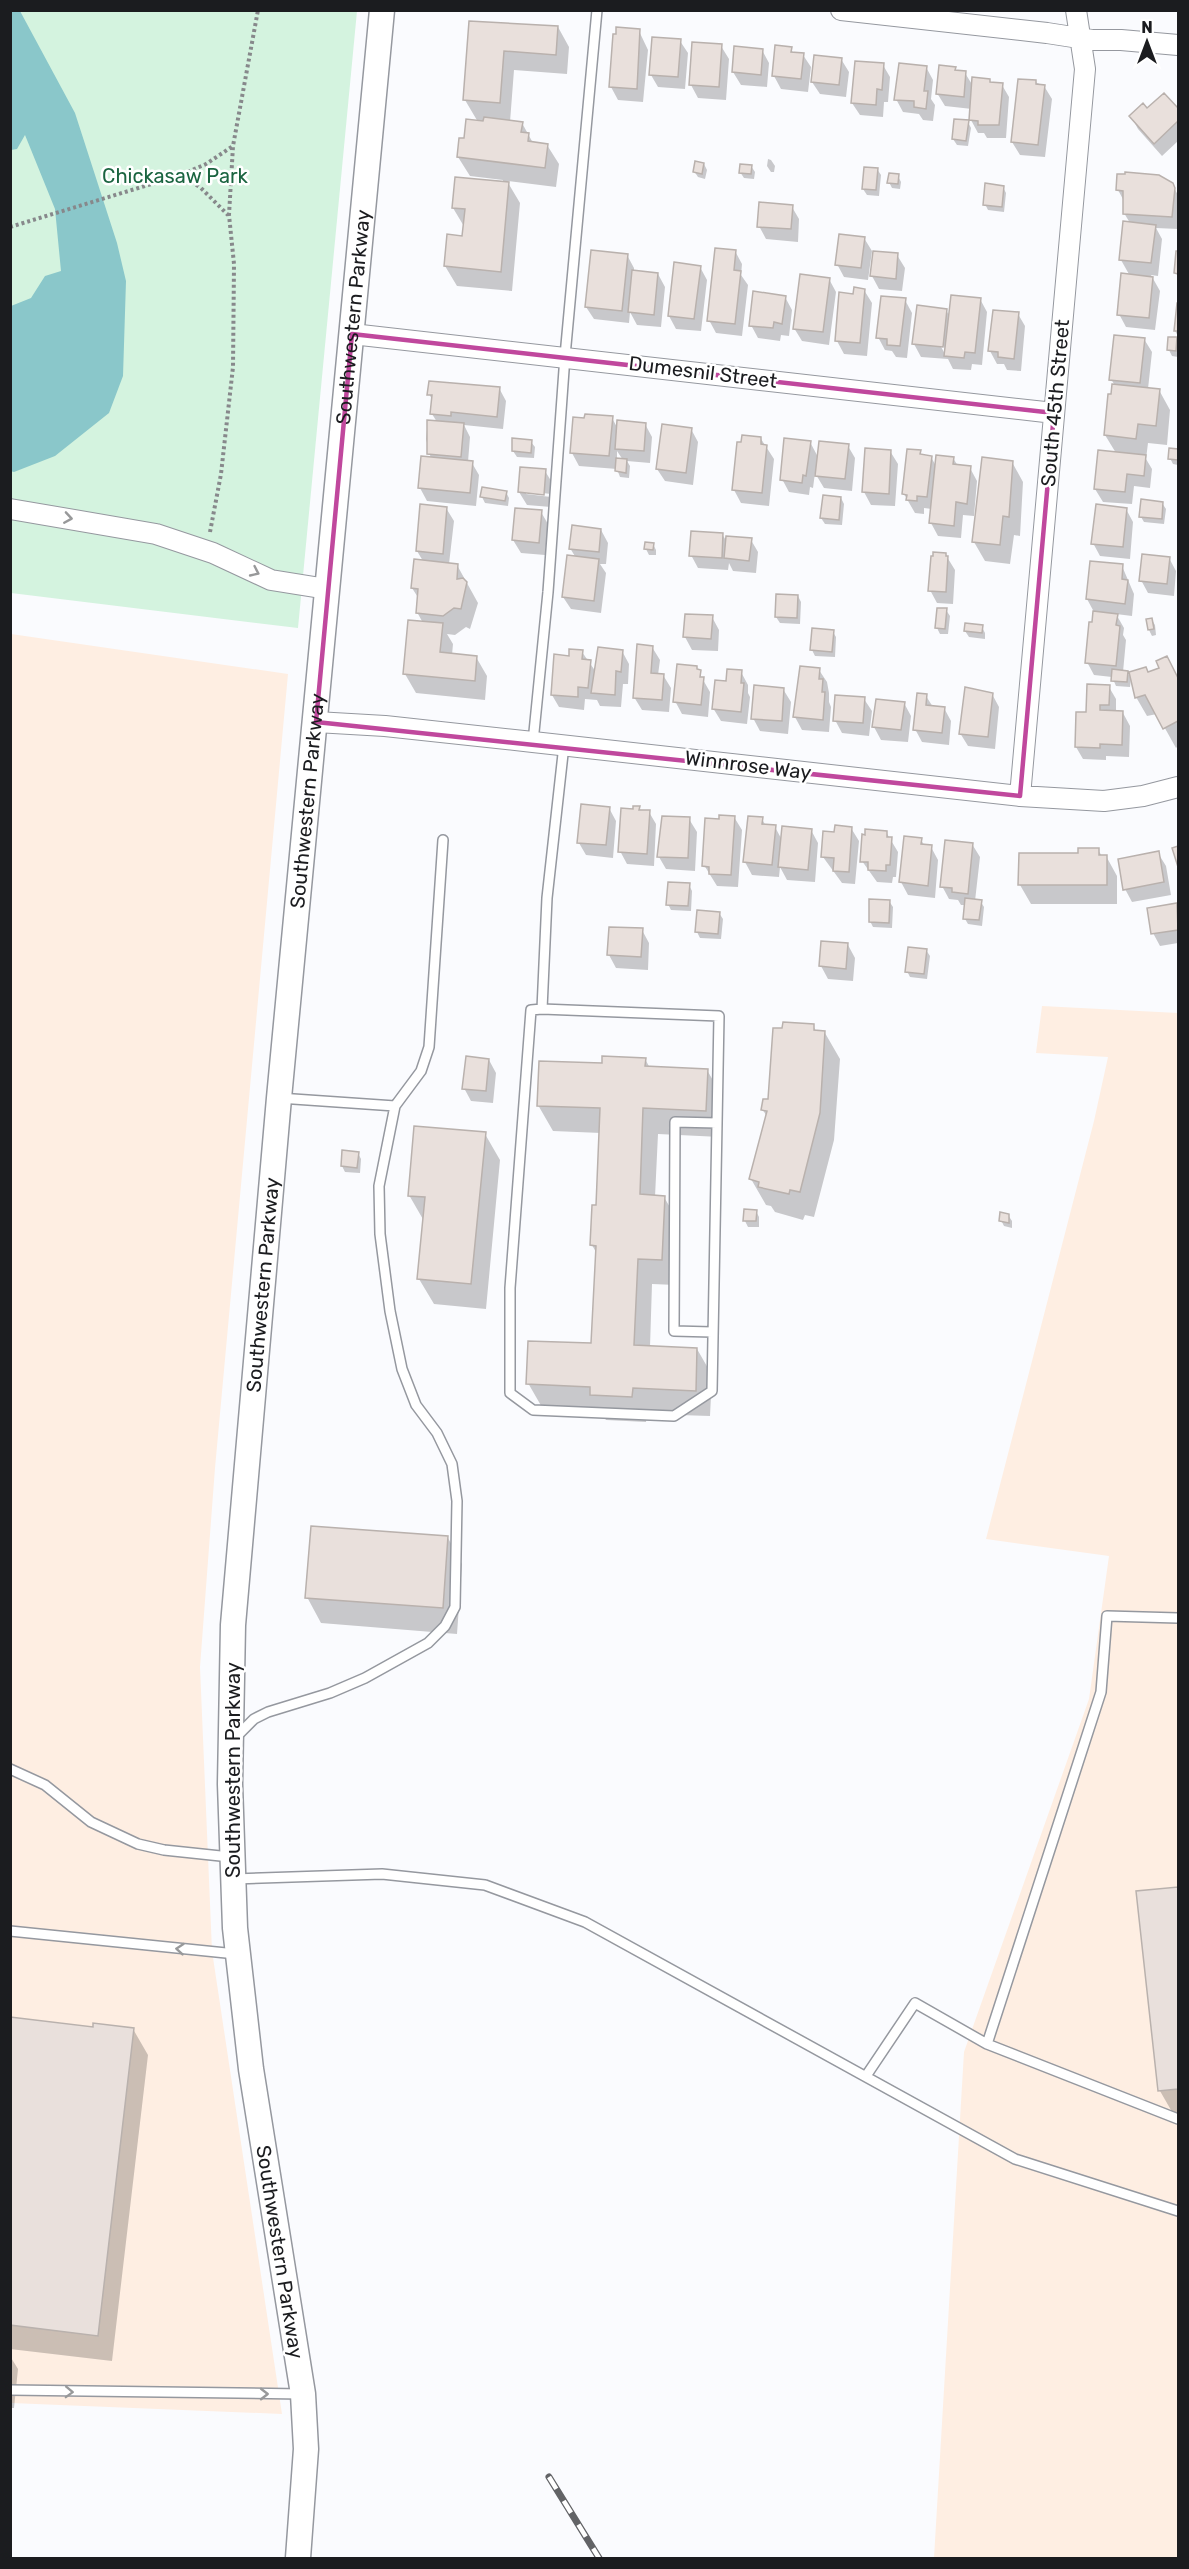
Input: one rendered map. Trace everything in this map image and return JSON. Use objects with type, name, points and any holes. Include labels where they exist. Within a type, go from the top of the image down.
[{"type":"street","name":"Southwestern Parkway","points":[[298,2559],[306,2449],[303,2394],[251,2069],[238,1955],[233,1868],[231,1742],[233,1624],[279,1098],[382,10]]},
{"type":"street","points":[[841,10],[1081,38],[1179,45]]},
{"type":"street","name":"South 45th Street","points":[[1020,796],[1085,69],[1076,10]]},
{"type":"street","name":"Dumesnil Street","points":[[352,334],[565,356],[1054,413]]},
{"type":"street","points":[[10,509],[156,534],[203,550],[271,580],[327,590]]},
{"type":"street","name":"Winnrose Way","points":[[316,722],[385,726],[1020,796],[1104,801],[1143,796],[1179,787]]},
{"type":"lane","points":[[533,742],[548,592],[565,356],[597,10]]},
{"type":"lane","points":[[542,1009],[547,898],[564,745]]},
{"type":"lane","points":[[231,1742],[254,1719],[268,1712],[330,1693],[365,1678],[428,1643],[445,1626],[454,1607],[457,1501],[452,1464],[437,1433],[416,1405],[402,1369],[390,1311],[380,1234],[379,1186],[396,1106],[420,1071],[429,1047],[443,840]]},
{"type":"lane","points":[[531,1010],[719,1016],[717,1123],[712,1391],[675,1416],[533,1410],[510,1392],[510,1288],[531,1010]]},
{"type":"lane","points":[[279,1098],[396,1106]]},
{"type":"lane","points":[[712,1332],[674,1330],[675,1122],[717,1123]]},
{"type":"lane","points":[[987,2044],[1101,1692],[1107,1616],[1179,1618]]},
{"type":"lane","points":[[10,1769],[45,1785],[92,1822],[138,1844],[233,1868],[382,1874],[485,1885],[585,1922],[1015,2159],[1179,2211]]},
{"type":"lane","points":[[10,1931],[238,1955]]},
{"type":"lane","points":[[866,2076],[915,2003],[987,2044],[1179,2119]]},
{"type":"lane","points":[[10,2390],[303,2394]]},
{"type":"path","points":[[203,550],[210,533],[221,474],[233,367],[234,264],[229,215],[233,146],[258,10]]},
{"type":"path","points":[[10,227],[181,174],[206,164],[233,146]]},
{"type":"path","points":[[181,174],[201,188],[229,215]]},
{"type":"highlighted area","points":[[352,334],[1054,413],[1020,796],[316,722]]},
{"type":"shaded area","points":[[11,634],[288,674],[215,1468],[200,1667],[212,1951],[282,2414],[11,2403]]},
{"type":"shaded area","points":[[1042,1006],[1178,1013],[1178,2558],[934,2558],[964,2052],[1089,1699],[1109,1556],[986,1539],[1094,1121],[1108,1057],[1036,1053]]},
{"type":"green space","name":"Chickasaw Park","points":[[11,11],[357,11],[298,628],[11,593]]},
{"type":"water","points":[[11,10],[20,11],[75,113],[117,243],[126,281],[123,376],[109,413],[55,456],[14,472],[10,471],[11,306],[31,298],[45,276],[61,271],[55,209],[25,135],[17,149],[11,150]]},
{"type":"building","points":[[469,21],[558,26],[556,55],[504,51],[500,103],[463,100]]},
{"type":"building","points":[[616,27],[640,29],[637,89],[609,87],[613,34],[616,34]]},
{"type":"building","points":[[652,37],[681,39],[678,77],[649,75]]},
{"type":"building","points":[[692,42],[722,44],[719,87],[689,85]]},
{"type":"building","points":[[775,45],[792,47],[791,52],[804,53],[801,79],[772,76]]},
{"type":"building","points":[[734,46],[763,49],[761,75],[732,72]]},
{"type":"building","points":[[814,55],[842,58],[839,85],[811,82]]},
{"type":"building","points":[[855,61],[884,63],[882,90],[877,89],[876,105],[851,103]]},
{"type":"building","points":[[899,63],[927,66],[924,91],[928,91],[926,109],[914,107],[914,101],[894,100]]},
{"type":"building","points":[[939,65],[966,71],[964,97],[936,94]]},
{"type":"building","points":[[972,77],[1003,83],[999,125],[978,125],[978,121],[969,120]]},
{"type":"building","points":[[1018,79],[1036,80],[1036,84],[1045,85],[1038,145],[1011,142]]},
{"type":"building","points":[[1164,93],[1178,108],[1178,121],[1154,144],[1129,116],[1143,103],[1147,108]]},
{"type":"building","points":[[484,117],[523,122],[521,132],[529,133],[528,141],[548,144],[545,168],[457,157],[459,138],[464,138],[466,119],[483,121]]},
{"type":"building","points":[[954,119],[969,120],[966,141],[952,139]]},
{"type":"building","points":[[695,161],[704,163],[702,174],[693,172]]},
{"type":"building","points":[[740,164],[752,165],[751,174],[739,173]]},
{"type":"building","points":[[864,167],[878,168],[876,190],[862,189]]},
{"type":"building","points":[[1125,172],[1159,175],[1173,183],[1175,188],[1172,217],[1123,214],[1123,191],[1116,190],[1117,174],[1125,174]]},
{"type":"building","points":[[889,173],[899,174],[898,184],[887,183]]},
{"type":"building","points":[[455,177],[509,182],[501,272],[444,266],[447,234],[462,236],[465,209],[452,208]]},
{"type":"building","points":[[985,183],[1004,186],[1002,207],[983,205]]},
{"type":"building","points":[[759,202],[793,205],[791,229],[757,227]]},
{"type":"building","points":[[1123,221],[1156,225],[1151,263],[1119,260]]},
{"type":"building","points":[[839,234],[865,237],[861,268],[835,265]]},
{"type":"building","points":[[715,248],[736,250],[734,270],[741,271],[735,324],[707,321]]},
{"type":"building","points":[[591,250],[628,254],[622,311],[585,307]]},
{"type":"building","points":[[873,251],[898,253],[896,279],[870,276]]},
{"type":"building","points":[[1176,251],[1178,251],[1178,274],[1174,273]]},
{"type":"building","points":[[674,262],[701,266],[694,319],[668,316]]},
{"type":"building","points":[[632,270],[658,273],[654,315],[628,312]]},
{"type":"building","points":[[1121,273],[1153,277],[1149,318],[1117,315]]},
{"type":"building","points":[[800,274],[830,278],[823,332],[793,329]]},
{"type":"building","points":[[854,287],[865,289],[860,343],[835,341],[839,292],[853,294]]},
{"type":"building","points":[[753,291],[786,296],[782,324],[774,322],[773,328],[749,326]]},
{"type":"building","points":[[951,295],[981,298],[975,353],[965,352],[964,358],[944,356]]},
{"type":"building","points":[[881,296],[906,298],[900,346],[887,345],[887,339],[876,338]]},
{"type":"building","points":[[1177,303],[1178,331],[1174,331]]},
{"type":"building","points":[[917,305],[947,309],[943,347],[912,344]]},
{"type":"building","points":[[993,310],[1019,312],[1014,359],[998,357],[998,352],[988,351]]},
{"type":"building","points":[[1114,335],[1145,338],[1140,383],[1109,380]]},
{"type":"building","points":[[1168,337],[1177,337],[1176,351],[1167,350]]},
{"type":"building","points":[[429,381],[500,387],[497,417],[451,412],[451,416],[430,414],[432,395],[427,395]]},
{"type":"building","points":[[1112,384],[1160,389],[1156,426],[1138,424],[1136,439],[1104,435],[1108,394],[1111,394]]},
{"type":"building","points":[[585,414],[613,416],[609,456],[570,453],[573,417],[584,418]]},
{"type":"building","points":[[427,420],[464,423],[461,457],[427,454]]},
{"type":"building","points":[[617,420],[646,423],[644,451],[615,449]]},
{"type":"building","points":[[662,424],[692,428],[686,473],[656,469]]},
{"type":"building","points":[[742,435],[761,437],[761,444],[767,445],[762,493],[732,490],[737,442],[741,442]]},
{"type":"building","points":[[512,438],[532,440],[531,453],[512,451]]},
{"type":"building","points":[[784,438],[811,441],[806,476],[803,475],[802,483],[780,480]]},
{"type":"building","points":[[819,441],[849,444],[845,479],[815,476]]},
{"type":"building","points":[[865,448],[891,450],[889,494],[862,492]]},
{"type":"building","points":[[1169,448],[1178,449],[1178,460],[1168,459]]},
{"type":"building","points":[[907,449],[921,450],[920,454],[932,456],[927,497],[917,496],[917,501],[906,500],[907,495],[902,494]]},
{"type":"building","points":[[1098,450],[1146,455],[1144,476],[1127,474],[1125,492],[1094,489]]},
{"type":"building","points":[[936,455],[954,457],[953,464],[971,466],[967,504],[956,502],[954,526],[929,523]]},
{"type":"building","points":[[421,456],[473,461],[470,493],[418,488]]},
{"type":"building","points":[[982,457],[1013,461],[1009,517],[1003,516],[1000,545],[972,542]]},
{"type":"building","points":[[616,458],[627,459],[626,473],[615,471]]},
{"type":"building","points":[[520,467],[546,469],[544,495],[518,492]]},
{"type":"building","points":[[482,487],[507,491],[505,501],[480,497]]},
{"type":"building","points":[[823,495],[841,497],[839,520],[820,518]]},
{"type":"building","points":[[1141,499],[1163,502],[1162,519],[1139,517]]},
{"type":"building","points":[[420,504],[447,507],[443,554],[416,551]]},
{"type":"building","points":[[1096,504],[1127,508],[1123,547],[1091,544]]},
{"type":"building","points":[[515,508],[542,510],[539,543],[512,540]]},
{"type":"building","points":[[572,525],[601,529],[599,552],[569,549]]},
{"type":"building","points":[[691,531],[723,533],[722,558],[689,556]]},
{"type":"building","points":[[726,536],[752,538],[749,561],[724,558]]},
{"type":"building","points":[[645,542],[654,543],[653,550],[644,549]]},
{"type":"building","points":[[933,552],[946,553],[948,556],[946,592],[928,591]]},
{"type":"building","points":[[1142,554],[1170,557],[1167,584],[1139,581]]},
{"type":"building","points":[[567,555],[599,559],[594,601],[562,597]]},
{"type":"building","points":[[414,559],[458,564],[457,579],[463,578],[467,582],[461,609],[454,608],[443,616],[416,613],[418,589],[411,588]]},
{"type":"building","points":[[1090,561],[1123,564],[1122,579],[1128,580],[1125,604],[1086,599]]},
{"type":"building","points":[[776,594],[798,595],[797,618],[775,617]]},
{"type":"building","points":[[937,608],[947,608],[945,629],[935,628]]},
{"type":"building","points":[[1093,611],[1118,614],[1116,625],[1120,626],[1116,666],[1085,663],[1089,622],[1092,622]]},
{"type":"building","points":[[685,614],[713,615],[711,639],[683,637]]},
{"type":"building","points":[[1152,618],[1154,629],[1148,630],[1146,619]]},
{"type":"building","points":[[408,620],[443,623],[440,652],[477,656],[475,681],[403,674]]},
{"type":"building","points":[[965,623],[983,625],[982,633],[964,631]]},
{"type":"building","points":[[812,628],[834,630],[832,652],[810,650]]},
{"type":"building","points":[[637,644],[653,646],[651,673],[664,674],[662,700],[633,698]]},
{"type":"building","points":[[598,647],[623,650],[621,672],[616,671],[615,695],[591,693]]},
{"type":"building","points":[[569,649],[583,650],[582,659],[591,660],[588,688],[578,687],[578,697],[551,695],[554,654],[569,656]]},
{"type":"building","points":[[1167,656],[1178,678],[1178,721],[1163,729],[1145,695],[1135,698],[1129,672],[1146,667],[1148,672],[1159,668],[1156,661]]},
{"type":"building","points":[[677,664],[697,666],[697,669],[701,670],[700,677],[704,677],[701,705],[673,702]]},
{"type":"building","points":[[800,666],[820,668],[819,679],[823,679],[822,692],[825,692],[823,720],[793,717]]},
{"type":"building","points":[[727,669],[742,670],[741,683],[744,683],[741,712],[712,709],[715,680],[726,681]]},
{"type":"building","points":[[1112,669],[1128,671],[1127,682],[1111,681]]},
{"type":"building","points":[[1087,684],[1110,685],[1109,705],[1100,705],[1100,710],[1123,711],[1122,745],[1100,744],[1100,748],[1075,747],[1076,712],[1086,712]]},
{"type":"building","points":[[754,685],[784,688],[782,721],[751,719]]},
{"type":"building","points":[[965,687],[993,693],[988,737],[959,734]]},
{"type":"building","points":[[917,693],[927,694],[926,705],[945,707],[942,733],[913,730]]},
{"type":"building","points":[[835,695],[865,697],[863,723],[833,721]]},
{"type":"building","points":[[876,699],[905,702],[901,730],[872,727]]},
{"type":"building","points":[[581,804],[610,807],[606,845],[577,843]]},
{"type":"building","points":[[633,806],[640,806],[639,810],[650,810],[647,854],[618,852],[621,808],[633,809]]},
{"type":"building","points":[[719,815],[735,816],[731,875],[709,874],[709,867],[702,866],[705,818],[719,819]]},
{"type":"building","points":[[662,816],[690,817],[688,858],[657,857]]},
{"type":"building","points":[[748,816],[763,817],[762,824],[776,825],[772,865],[743,862]]},
{"type":"building","points":[[835,825],[852,827],[849,872],[833,871],[834,858],[821,857],[823,831],[834,832]]},
{"type":"building","points":[[782,826],[812,829],[808,870],[778,867]]},
{"type":"building","points":[[865,829],[887,831],[887,837],[892,837],[890,865],[886,865],[886,871],[868,870],[868,862],[860,862],[862,834],[865,835]]},
{"type":"building","points":[[904,836],[922,838],[921,844],[932,845],[928,886],[899,882]]},
{"type":"building","points":[[945,840],[973,843],[968,894],[952,892],[952,888],[940,887]]},
{"type":"building","points":[[1178,846],[1178,867],[1172,848]]},
{"type":"building","points":[[1078,848],[1099,848],[1099,855],[1107,855],[1107,885],[1018,885],[1019,853],[1078,853]]},
{"type":"building","points":[[1159,851],[1164,882],[1123,890],[1118,859]]},
{"type":"building","points":[[668,882],[690,883],[688,906],[666,905]]},
{"type":"building","points":[[965,898],[982,900],[979,920],[963,919]]},
{"type":"building","points":[[869,899],[890,900],[889,923],[869,922]]},
{"type":"building","points":[[1177,903],[1178,930],[1151,934],[1147,908]]},
{"type":"building","points":[[697,910],[720,912],[718,934],[695,932]]},
{"type":"building","points":[[609,927],[643,928],[641,957],[607,955]]},
{"type":"building","points":[[821,941],[848,943],[846,969],[819,966]]},
{"type":"building","points":[[908,947],[927,949],[924,974],[905,972]]},
{"type":"building","points":[[783,1022],[814,1024],[814,1030],[825,1031],[820,1113],[800,1192],[790,1190],[789,1194],[758,1187],[759,1182],[749,1179],[767,1111],[761,1110],[763,1099],[768,1099],[773,1028],[782,1028]]},
{"type":"building","points":[[466,1056],[489,1059],[486,1091],[462,1089]]},
{"type":"building","points":[[602,1056],[646,1058],[645,1066],[708,1069],[706,1111],[643,1108],[640,1194],[665,1196],[662,1260],[638,1259],[634,1345],[697,1348],[696,1391],[633,1388],[632,1397],[590,1395],[590,1387],[526,1384],[528,1341],[591,1343],[596,1246],[590,1245],[592,1205],[596,1205],[600,1108],[537,1106],[539,1061],[602,1063]]},
{"type":"building","points":[[414,1126],[486,1132],[471,1284],[417,1279],[425,1197],[408,1196]]},
{"type":"building","points":[[342,1150],[359,1152],[357,1168],[341,1166]]},
{"type":"building","points":[[744,1209],[757,1210],[756,1221],[743,1221]]},
{"type":"building","points":[[1000,1212],[1009,1214],[1009,1223],[999,1221]]},
{"type":"building","points":[[311,1526],[448,1536],[443,1608],[305,1598]]},
{"type":"building","points":[[1178,1887],[1178,2089],[1158,2091],[1136,1891]]},
{"type":"building","points":[[10,2017],[93,2027],[93,2023],[134,2028],[98,2336],[10,2325]]},
{"type":"railway","points":[[549,2477],[599,2558]]}]
